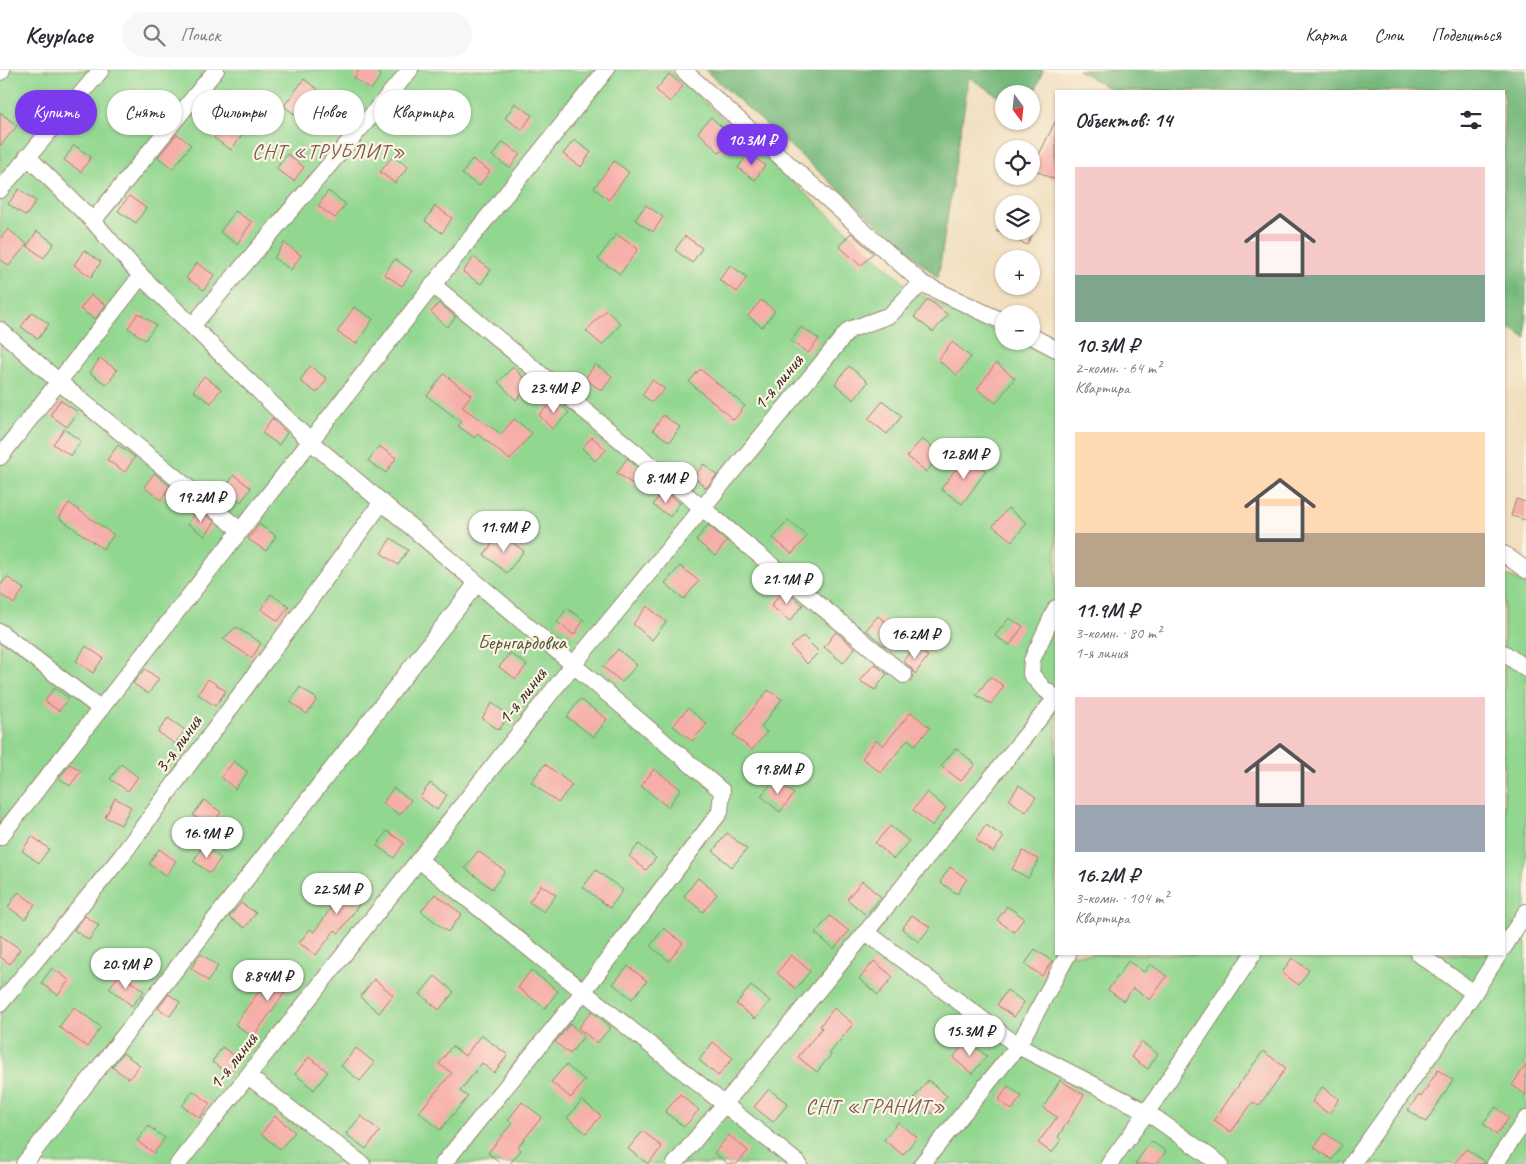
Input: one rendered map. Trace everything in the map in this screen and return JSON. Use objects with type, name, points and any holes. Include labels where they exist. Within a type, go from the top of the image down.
[{"type":"street","points":[[0,190],[101,70]]},
{"type":"street","points":[[93,220],[216,70]]},
{"type":"street","points":[[192,326],[410,70]]},
{"type":"street","points":[[0,837],[433,285],[606,70]]},
{"type":"street","points":[[683,70],[924,284],[995,318]]},
{"type":"street","points":[[27,156],[93,220],[141,276],[311,442],[722,791],[720,812],[584,991],[443,1164]]},
{"type":"street","points":[[0,456],[141,276]]},
{"type":"street","name":"1-я линия","points":[[178,1164],[573,665],[848,330],[890,315],[913,291],[924,284]]},
{"type":"street","points":[[433,285],[904,675]]},
{"type":"street","points":[[0,330],[59,382],[241,531]]},
{"type":"street","points":[[1040,341],[1055,348]]},
{"type":"street","name":"3-я линия","points":[[0,1004],[120,858],[382,502]]},
{"type":"street","points":[[1505,555],[1526,570]]},
{"type":"street","points":[[24,1164],[477,583]]},
{"type":"street","points":[[1055,610],[1032,660],[1031,674],[1043,688],[1055,697]]},
{"type":"street","points":[[0,632],[101,708]]},
{"type":"street","points":[[1505,654],[1526,669]]},
{"type":"street","points":[[674,1164],[1055,699]]},
{"type":"street","points":[[419,860],[799,1164]]},
{"type":"street","points":[[1505,945],[1526,912]]},
{"type":"street","points":[[866,932],[1018,1046],[1147,1112],[1220,1164]]},
{"type":"street","points":[[922,1164],[1018,1046],[1067,955]]},
{"type":"street","points":[[1109,1164],[1147,1112],[1252,955]]},
{"type":"street","points":[[1420,955],[1474,993]]},
{"type":"street","points":[[1352,1164],[1474,993],[1498,955]]},
{"type":"street","points":[[248,1076],[362,1164]]},
{"type":"street","points":[[1495,1164],[1526,1119]]},
{"type":"green space","name":"Бернгардовка","points":[[0,70],[669,70],[913,291],[995,331],[995,350],[1036,350],[1055,360],[1055,955],[1505,955],[1505,574],[1526,585],[1526,1164],[0,1164]]},
{"type":"green space","points":[[705,70],[1043,70],[1038,85],[995,85],[995,94],[969,77],[938,278]]},
{"type":"green space","points":[[1078,70],[1526,70],[1526,338],[1505,326],[1505,90],[1112,90]]},
{"type":"building","points":[[359,70],[374,70],[381,75],[371,90],[354,78]]},
{"type":"building","points":[[669,74],[683,86],[670,102],[656,90]]},
{"type":"building","points":[[304,79],[318,90],[296,90]]},
{"type":"building","points":[[294,92],[294,114],[284,106]]},
{"type":"building","points":[[515,103],[532,115],[522,130],[505,118]]},
{"type":"building","points":[[0,112],[15,124],[15,128],[0,146]]},
{"type":"building","points":[[711,117],[734,138],[720,153],[698,132]]},
{"type":"building","points":[[1055,122],[1055,180],[1040,173],[1040,153]]},
{"type":"building","points":[[176,135],[191,145],[173,169],[158,157]]},
{"type":"building","points":[[216,135],[242,135],[231,150],[214,138]]},
{"type":"building","points":[[574,140],[591,152],[581,167],[563,154]]},
{"type":"building","points":[[503,142],[520,154],[510,168],[492,156]]},
{"type":"building","points":[[74,145],[91,157],[81,172],[64,160]]},
{"type":"building","points":[[748,153],[765,165],[755,180],[738,168]]},
{"type":"building","points":[[287,154],[304,167],[294,181],[276,169]]},
{"type":"building","points":[[393,156],[408,167],[395,183],[380,172]]},
{"type":"building","points":[[472,159],[490,171],[479,186],[462,174]]},
{"type":"building","points":[[614,161],[629,172],[609,200],[594,188]]},
{"type":"building","points":[[19,189],[36,201],[26,216],[8,204]]},
{"type":"building","points":[[328,191],[346,204],[335,218],[318,206]]},
{"type":"building","points":[[129,196],[146,208],[136,223],[118,211]]},
{"type":"building","points":[[646,205],[663,217],[653,232],[635,220]]},
{"type":"building","points":[[435,206],[452,218],[442,233],[425,221]]},
{"type":"building","points":[[235,211],[252,222],[237,244],[220,232]]},
{"type":"building","points":[[8,229],[27,244],[9,266],[0,259],[0,239]]},
{"type":"building","points":[[37,231],[54,243],[44,258],[27,246]]},
{"type":"building","points":[[851,233],[873,253],[861,266],[839,246]]},
{"type":"building","points":[[616,234],[638,249],[620,274],[598,259]]},
{"type":"building","points":[[685,236],[702,248],[692,263],[675,250]]},
{"type":"building","points":[[1016,240],[1030,240],[1027,245]]},
{"type":"building","points":[[284,243],[301,255],[291,270],[274,258]]},
{"type":"building","points":[[84,250],[101,262],[91,277],[74,265]]},
{"type":"building","points":[[474,257],[491,270],[481,284],[463,272]]},
{"type":"building","points":[[395,259],[412,271],[402,286],[384,274]]},
{"type":"building","points":[[197,263],[214,275],[204,290],[186,278]]},
{"type":"building","points":[[730,265],[747,277],[737,292],[719,280]]},
{"type":"building","points":[[91,295],[106,305],[95,319],[80,309]]},
{"type":"building","points":[[928,299],[948,315],[933,332],[914,317]]},
{"type":"building","points":[[761,300],[775,311],[762,327],[748,316]]},
{"type":"building","points":[[439,303],[456,317],[447,327],[431,312]]},
{"type":"building","points":[[354,307],[373,319],[356,344],[337,332]]},
{"type":"building","points":[[606,310],[621,324],[602,345],[586,331]]},
{"type":"building","points":[[32,312],[49,324],[38,339],[21,327]]},
{"type":"building","points":[[138,313],[156,325],[145,340],[128,328]]},
{"type":"building","points":[[801,327],[819,339],[808,353],[791,341]]},
{"type":"building","points":[[952,342],[971,357],[957,375],[938,360]]},
{"type":"building","points":[[100,358],[117,370],[107,385],[90,373]]},
{"type":"building","points":[[996,363],[1015,378],[996,403],[977,389]]},
{"type":"building","points":[[595,364],[612,376],[602,391],[585,379]]},
{"type":"building","points":[[310,366],[327,379],[317,393],[300,381]]},
{"type":"building","points":[[849,366],[868,382],[854,400],[835,384]]},
{"type":"building","points":[[513,367],[531,385],[516,400],[498,382]]},
{"type":"building","points":[[700,369],[745,406],[734,420],[689,382]]},
{"type":"building","points":[[444,374],[471,395],[462,407],[501,434],[514,419],[532,433],[510,460],[478,434],[475,438],[458,426],[461,422],[427,396]]},
{"type":"building","points":[[204,376],[221,389],[211,403],[193,391]]},
{"type":"building","points":[[652,380],[665,389],[652,402],[642,395]]},
{"type":"building","points":[[556,399],[569,413],[552,429],[539,415]]},
{"type":"building","points":[[60,400],[78,412],[67,427],[50,415]]},
{"type":"building","points":[[883,401],[902,416],[887,434],[868,419]]},
{"type":"building","points":[[663,415],[680,427],[670,442],[653,430]]},
{"type":"building","points":[[272,418],[287,433],[279,445],[262,433]]},
{"type":"building","points":[[64,429],[81,441],[71,456],[53,444]]},
{"type":"building","points":[[592,437],[606,450],[595,461],[582,448]]},
{"type":"building","points":[[922,439],[941,454],[926,472],[907,456]]},
{"type":"building","points":[[118,445],[135,457],[125,472],[107,460]]},
{"type":"building","points":[[379,446],[396,458],[386,473],[368,461]]},
{"type":"building","points":[[965,456],[986,471],[962,504],[941,489]]},
{"type":"building","points":[[627,458],[643,472],[634,485],[617,473]]},
{"type":"building","points":[[704,464],[717,475],[706,488],[694,477]]},
{"type":"building","points":[[154,473],[170,486],[161,500],[144,487]]},
{"type":"building","points":[[234,475],[251,488],[241,502],[224,490]]},
{"type":"building","points":[[663,490],[680,503],[670,517],[653,505]]},
{"type":"building","points":[[1516,499],[1526,502],[1526,520],[1511,516]]},
{"type":"building","points":[[69,503],[114,535],[103,549],[59,518]]},
{"type":"building","points":[[1008,508],[1027,523],[1012,541],[993,526]]},
{"type":"building","points":[[198,509],[215,522],[205,536],[188,524]]},
{"type":"building","points":[[788,520],[807,536],[792,554],[773,538]]},
{"type":"building","points":[[259,524],[276,536],[266,551],[248,539]]},
{"type":"building","points":[[708,525],[727,541],[715,556],[696,540]]},
{"type":"building","points":[[500,533],[524,551],[507,573],[484,555]]},
{"type":"building","points":[[391,538],[408,550],[398,565],[381,553]]},
{"type":"building","points":[[680,566],[699,581],[684,599],[665,583]]},
{"type":"building","points":[[7,577],[24,589],[14,604],[0,594],[0,586]]},
{"type":"building","points":[[784,589],[803,605],[790,621],[771,606]]},
{"type":"building","points":[[271,594],[289,607],[278,621],[261,609]]},
{"type":"building","points":[[647,606],[666,622],[652,640],[633,624]]},
{"type":"building","points":[[567,608],[584,620],[574,635],[557,622]]},
{"type":"building","points":[[878,616],[897,631],[885,646],[866,630]]},
{"type":"building","points":[[1009,618],[1023,626],[1010,645],[995,636]]},
{"type":"building","points":[[236,627],[261,643],[252,658],[223,639]]},
{"type":"building","points":[[836,632],[855,648],[843,663],[824,647]]},
{"type":"building","points":[[803,636],[819,652],[807,664],[791,647]]},
{"type":"building","points":[[86,646],[103,658],[93,673],[76,661]]},
{"type":"building","points":[[914,647],[928,656],[915,674],[903,661]]},
{"type":"building","points":[[618,649],[637,665],[622,682],[603,667]]},
{"type":"building","points":[[510,653],[527,665],[516,679],[499,667]]},
{"type":"building","points":[[874,664],[887,674],[875,690],[860,681]]},
{"type":"building","points":[[145,669],[159,679],[148,694],[133,683]]},
{"type":"building","points":[[990,677],[1004,686],[991,704],[976,695]]},
{"type":"building","points":[[208,679],[226,691],[215,706],[198,694]]},
{"type":"building","points":[[300,687],[317,699],[307,714],[290,702]]},
{"type":"building","points":[[54,688],[69,698],[59,711],[45,701]]},
{"type":"building","points":[[768,690],[782,699],[761,727],[767,732],[752,750],[733,735]]},
{"type":"building","points":[[580,699],[607,719],[594,737],[567,717]]},
{"type":"building","points":[[492,703],[509,715],[499,730],[482,718]]},
{"type":"building","points":[[688,708],[707,724],[692,741],[673,726]]},
{"type":"building","points":[[911,712],[930,728],[915,745],[908,739],[881,773],[862,758],[876,740],[883,746]]},
{"type":"building","points":[[168,718],[185,730],[175,744],[158,732]]},
{"type":"building","points":[[956,748],[975,764],[961,781],[941,766]]},
{"type":"building","points":[[234,761],[248,772],[235,789],[221,777]]},
{"type":"building","points":[[70,764],[81,771],[70,786],[59,778]]},
{"type":"building","points":[[121,764],[138,777],[128,791],[110,779]]},
{"type":"building","points":[[545,764],[572,785],[558,803],[531,782]]},
{"type":"building","points":[[654,769],[681,789],[668,807],[641,786]]},
{"type":"building","points":[[775,779],[794,794],[780,812],[761,796]]},
{"type":"building","points":[[430,783],[447,795],[437,810],[420,797]]},
{"type":"building","points":[[1019,785],[1036,797],[1026,812],[1009,800]]},
{"type":"building","points":[[393,788],[411,800],[400,815],[383,803]]},
{"type":"building","points":[[927,792],[946,808],[932,826],[913,810]]},
{"type":"building","points":[[115,798],[131,807],[121,825],[105,817]]},
{"type":"building","points":[[204,800],[221,812],[210,827],[193,815]]},
{"type":"building","points":[[986,825],[1004,837],[993,852],[976,840]]},
{"type":"building","points":[[890,826],[909,841],[894,859],[875,843]]},
{"type":"building","points":[[387,831],[404,843],[394,858],[377,846]]},
{"type":"building","points":[[727,833],[747,849],[732,867],[713,851]]},
{"type":"building","points":[[32,836],[49,849],[39,863],[22,851]]},
{"type":"building","points":[[639,844],[656,858],[646,870],[629,856]]},
{"type":"building","points":[[203,846],[221,858],[210,873],[193,861]]},
{"type":"building","points":[[159,849],[176,861],[166,876],[149,864]]},
{"type":"building","points":[[478,851],[505,871],[492,889],[465,868]]},
{"type":"building","points":[[1023,851],[1039,860],[1028,878],[1012,869]]},
{"type":"building","points":[[950,867],[967,879],[957,894],[940,882]]},
{"type":"building","points":[[596,870],[623,890],[610,908],[583,887]]},
{"type":"building","points":[[355,874],[372,886],[339,933],[335,930],[316,955],[299,943],[310,929],[314,932]]},
{"type":"building","points":[[698,878],[717,894],[703,912],[684,896]]},
{"type":"building","points":[[862,881],[881,897],[866,915],[847,899]]},
{"type":"building","points":[[541,885],[556,895],[544,912],[529,902]]},
{"type":"building","points":[[18,892],[35,904],[25,919],[8,907]]},
{"type":"building","points":[[435,894],[462,914],[448,932],[421,911]]},
{"type":"building","points":[[241,903],[256,913],[245,928],[229,917]]},
{"type":"building","points":[[1007,906],[1024,918],[1014,932],[997,920]]},
{"type":"building","points":[[912,915],[930,927],[919,942],[902,929]]},
{"type":"building","points":[[85,916],[99,925],[89,940],[74,930]]},
{"type":"building","points":[[830,916],[849,931],[834,949],[815,933]]},
{"type":"building","points":[[664,928],[683,943],[669,961],[650,946]]},
{"type":"building","points":[[0,935],[20,949],[10,964],[0,957]]},
{"type":"building","points":[[1035,949],[1052,961],[1042,976],[1025,964]]},
{"type":"building","points":[[201,954],[218,966],[208,981],[191,968]]},
{"type":"building","points":[[791,955],[810,971],[796,989],[777,973]]},
{"type":"building","points":[[1292,958],[1309,970],[1299,985],[1282,973]]},
{"type":"building","points":[[874,961],[893,977],[878,995],[859,979]]},
{"type":"building","points":[[1128,961],[1144,972],[1150,964],[1167,976],[1150,1000],[1133,988],[1124,1001],[1108,990]]},
{"type":"building","points":[[288,965],[305,977],[295,991],[289,987],[253,1037],[235,1024],[259,991],[266,996]]},
{"type":"building","points":[[628,966],[647,981],[632,999],[613,984]]},
{"type":"building","points":[[52,968],[69,980],[58,995],[41,983]]},
{"type":"building","points":[[531,970],[558,991],[545,1008],[518,988]]},
{"type":"building","points":[[120,974],[144,991],[132,1006],[109,988]]},
{"type":"building","points":[[435,976],[454,992],[439,1010],[420,994]]},
{"type":"building","points":[[374,979],[393,995],[379,1013],[360,997]]},
{"type":"building","points":[[751,986],[770,1001],[755,1019],[736,1004]]},
{"type":"building","points":[[1007,990],[1024,1002],[1014,1017],[997,1005]]},
{"type":"building","points":[[169,994],[180,1002],[170,1016],[158,1008]]},
{"type":"building","points":[[74,1007],[101,1027],[87,1047],[59,1027]]},
{"type":"building","points":[[834,1008],[853,1024],[817,1072],[798,1057],[822,1028],[820,1026]]},
{"type":"building","points":[[592,1011],[611,1027],[597,1043],[578,1028]]},
{"type":"building","points":[[570,1024],[584,1036],[570,1054],[555,1042]]},
{"type":"building","points":[[481,1035],[508,1055],[494,1073],[482,1063],[460,1091],[468,1097],[440,1130],[419,1112],[452,1073],[439,1064],[452,1046],[465,1056]]},
{"type":"building","points":[[967,1040],[987,1056],[972,1074],[953,1058]]},
{"type":"building","points":[[713,1042],[733,1058],[718,1076],[699,1060]]},
{"type":"building","points":[[1141,1042],[1158,1054],[1148,1069],[1131,1057]]},
{"type":"building","points":[[222,1047],[239,1059],[229,1074],[212,1062]]},
{"type":"building","points":[[356,1048],[375,1063],[360,1081],[341,1066]]},
{"type":"building","points":[[1263,1051],[1286,1068],[1259,1106],[1253,1102],[1231,1132],[1214,1120]]},
{"type":"building","points":[[123,1053],[140,1065],[129,1079],[112,1067]]},
{"type":"building","points":[[309,1057],[328,1072],[314,1090],[295,1074]]},
{"type":"building","points":[[566,1065],[585,1080],[571,1098],[551,1082]]},
{"type":"building","points":[[1526,1065],[1526,1095],[1512,1085]]},
{"type":"building","points":[[1438,1070],[1453,1080],[1426,1122],[1408,1110],[1419,1095],[1421,1097]]},
{"type":"building","points":[[928,1080],[947,1096],[933,1114],[914,1098]]},
{"type":"building","points":[[1060,1080],[1084,1095],[1058,1137],[1061,1140],[1052,1153],[1038,1143],[1057,1117],[1043,1108]]},
{"type":"building","points":[[1008,1086],[1022,1096],[1012,1110],[999,1100]]},
{"type":"building","points":[[1322,1087],[1339,1099],[1329,1114],[1312,1102]]},
{"type":"building","points":[[769,1089],[788,1104],[773,1122],[754,1107]]},
{"type":"building","points":[[193,1091],[210,1103],[200,1118],[182,1106]]},
{"type":"building","points":[[680,1094],[699,1110],[684,1127],[665,1112]]},
{"type":"building","points":[[582,1100],[601,1116],[586,1133],[567,1118]]},
{"type":"building","points":[[522,1102],[542,1117],[518,1147],[521,1150],[510,1164],[502,1164],[488,1153],[512,1123],[508,1120]]},
{"type":"building","points":[[1496,1107],[1509,1118],[1496,1135],[1483,1123]]},
{"type":"building","points":[[275,1116],[295,1132],[280,1149],[261,1134]]},
{"type":"building","points":[[361,1116],[380,1131],[366,1149],[346,1134]]},
{"type":"building","points":[[898,1122],[917,1137],[903,1155],[884,1140]]},
{"type":"building","points":[[148,1126],[165,1138],[154,1153],[137,1141]]},
{"type":"building","points":[[643,1131],[662,1147],[648,1164],[628,1149]]},
{"type":"building","points":[[1325,1133],[1342,1145],[1332,1160],[1314,1147]]},
{"type":"building","points":[[729,1135],[748,1151],[737,1164],[728,1164],[714,1153]]},
{"type":"building","points":[[1151,1141],[1166,1151],[1157,1164],[1135,1164]]},
{"type":"building","points":[[1466,1149],[1485,1162],[1485,1164],[1454,1164]]},
{"type":"district","name":"СНТ «ТРУБЛИТ»","points":[[329,151]]},
{"type":"district","name":"СНТ «ГРАНИТ»","points":[[876,1106]]}]
